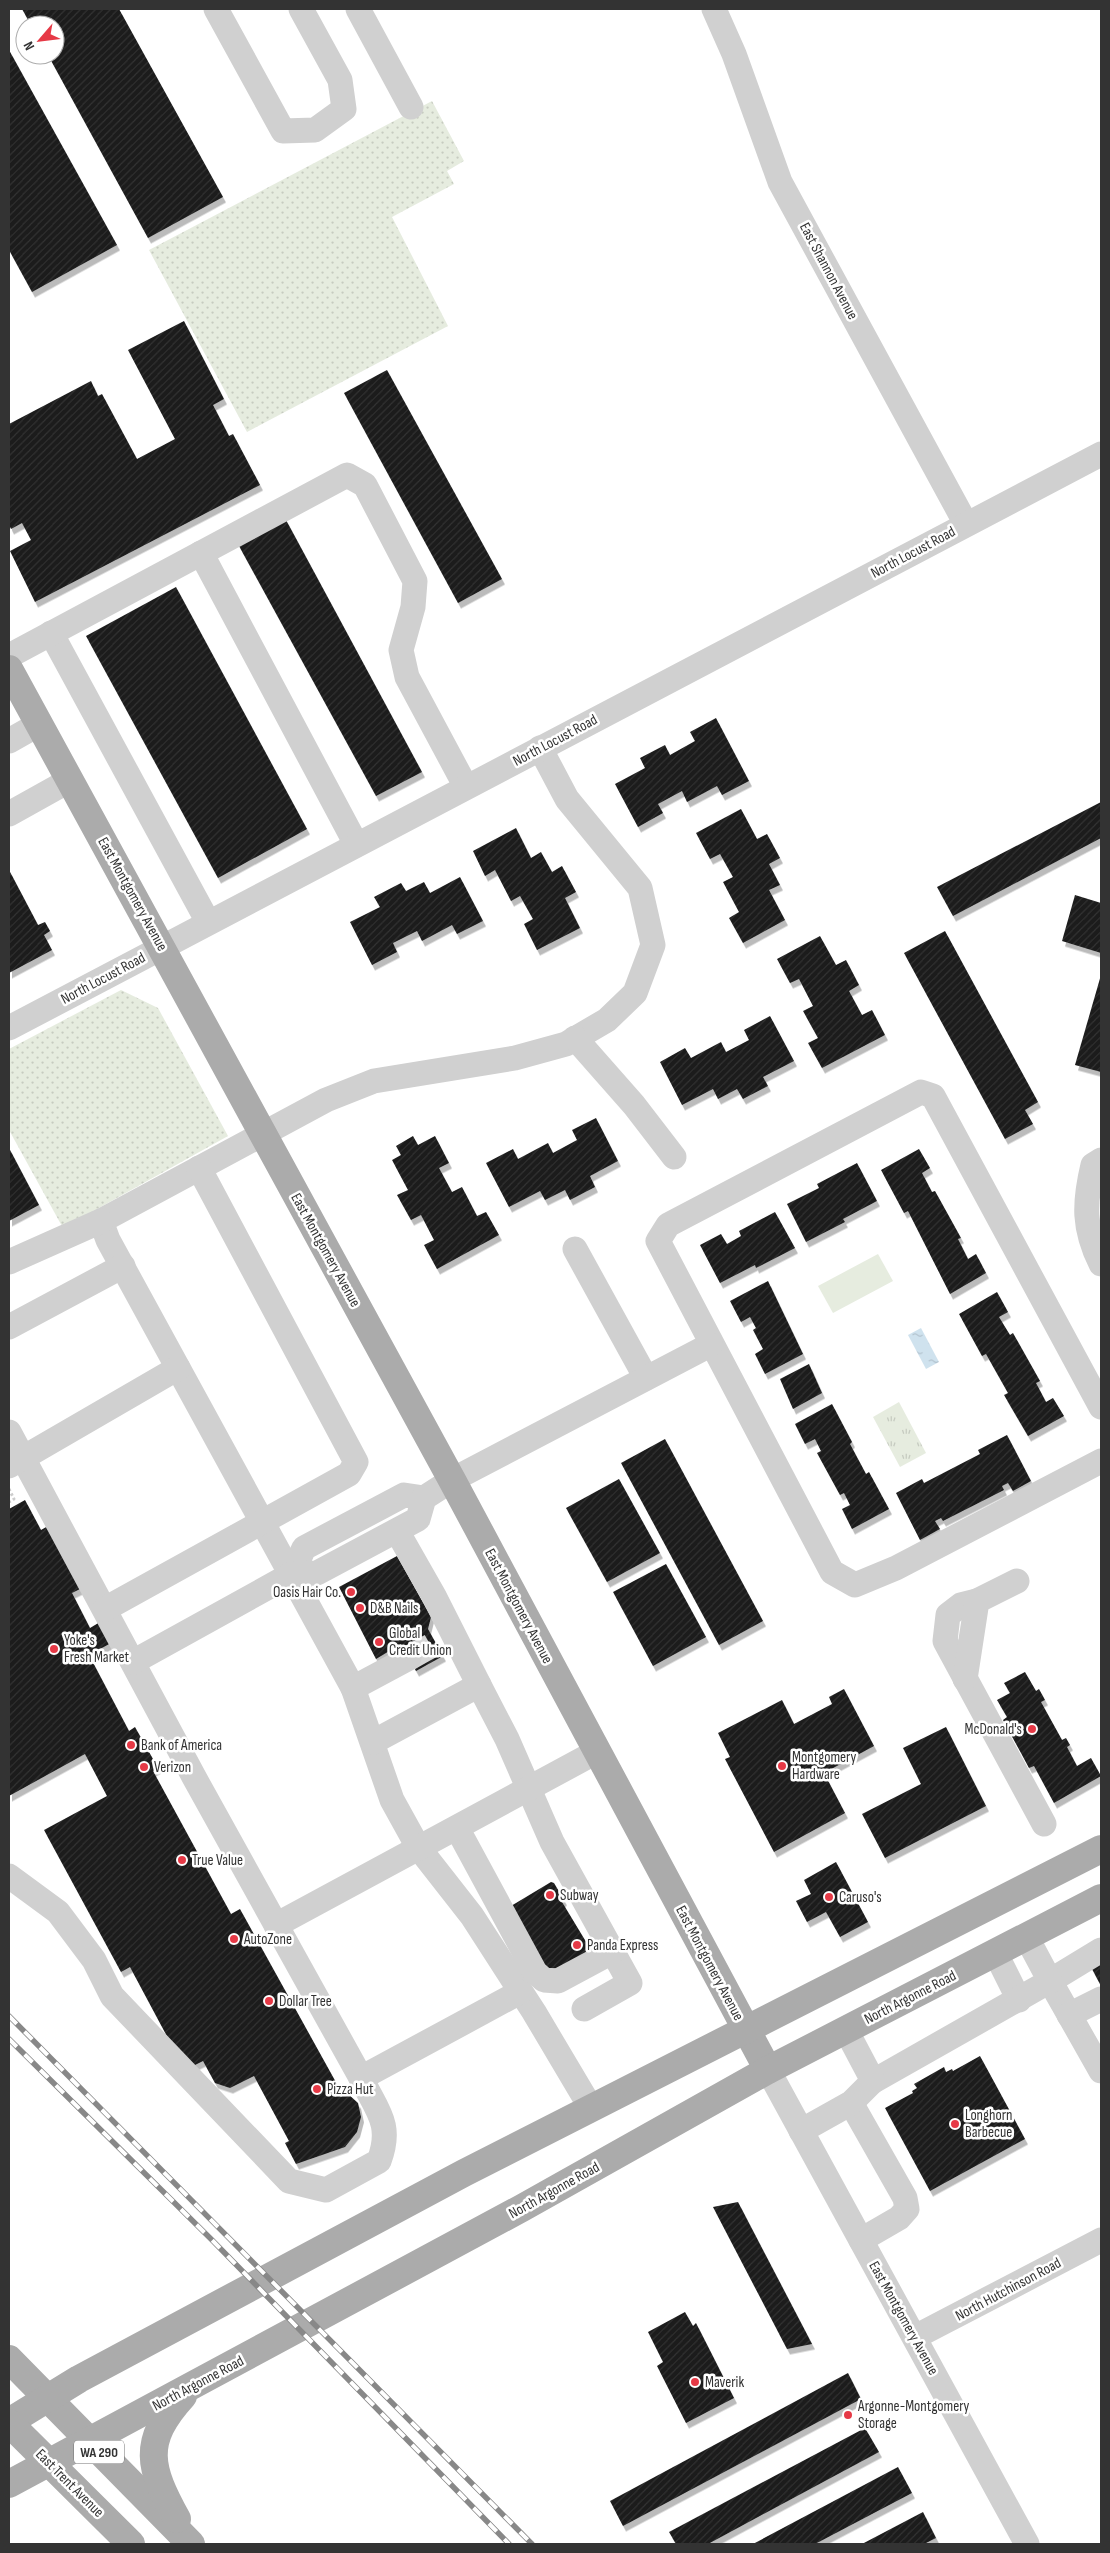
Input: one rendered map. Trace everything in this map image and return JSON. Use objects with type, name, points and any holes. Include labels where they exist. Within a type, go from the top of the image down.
[{"type":"main road","name":"East Montgomery Avenue","points":[[9,669],[452,1480],[768,2070]]},
{"type":"main road","points":[[9,2422],[80,2379],[464,2173],[1101,1850]]},
{"type":"main road","name":"North Argonne Road","points":[[9,2484],[522,2208],[768,2070],[1027,1938],[1101,1898]]},
{"type":"main road","name":"WA 290","points":[[9,2359],[191,2544]]},
{"type":"main road","points":[[190,2387],[163,2419],[156,2436],[154,2456],[161,2490],[191,2544]]},
{"type":"main road","name":"East Trent Avenue","points":[[9,2422],[131,2544]]},
{"type":"street","points":[[216,9],[283,131],[315,130],[344,109],[340,80],[301,9]]},
{"type":"street","points":[[358,9],[412,107]]},
{"type":"street","name":"East Shannon Avenue","points":[[714,9],[734,54],[780,182],[966,524]]},
{"type":"street","name":"North Locust Road","points":[[9,1028],[1101,454]]},
{"type":"street","points":[[9,656],[348,475],[365,485],[415,581],[413,606],[400,650],[407,677],[466,787]]},
{"type":"street","points":[[201,553],[356,844]]},
{"type":"street","points":[[51,633],[208,922]]},
{"type":"street","points":[[9,741],[39,724]]},
{"type":"street","points":[[9,1262],[101,1221],[326,1100],[374,1082],[516,1058],[566,1044],[607,1020],[635,993],[653,945],[640,888],[567,799],[540,748]]},
{"type":"street","points":[[9,814],[70,780]]},
{"type":"street","points":[[575,1038],[634,1105],[674,1157]]},
{"type":"street","points":[[1101,1407],[933,1096],[921,1092],[668,1225],[658,1241],[710,1344],[832,1572],[855,1585],[896,1568],[1101,1461]]},
{"type":"street","points":[[1101,1160],[1093,1165],[1085,1198],[1092,1245],[1101,1264]]},
{"type":"street","points":[[104,1609],[349,1474],[356,1462],[199,1168]]},
{"type":"street","points":[[101,1221],[108,1240],[354,1688],[374,1742],[392,1800],[418,1847],[472,1916],[590,2108]]},
{"type":"street","points":[[575,1249],[646,1378]]},
{"type":"street","points":[[9,1326],[123,1266]]},
{"type":"street","points":[[292,1574],[304,1548],[404,1495],[424,1498],[452,1480],[710,1344]]},
{"type":"street","points":[[16,1462],[178,1368]]},
{"type":"street","points":[[9,1432],[16,1462],[104,1609],[361,2078],[386,2128],[385,2144],[379,2161],[326,2190],[289,2181],[112,1996],[94,1960],[58,1912],[9,1876]]},
{"type":"street","points":[[132,1662],[292,1574],[317,1573],[397,1531],[418,1519],[424,1498]]},
{"type":"street","points":[[397,1531],[434,1596],[444,1638],[479,1685],[507,1739],[552,1842],[630,1983],[584,2009]]},
{"type":"street","points":[[1017,1581],[977,1601],[961,1605],[948,1615],[945,1641],[1044,1824]]},
{"type":"street","points":[[354,1688],[409,1658]]},
{"type":"street","points":[[374,1742],[479,1685]]},
{"type":"street","points":[[276,1925],[596,1752]]},
{"type":"street","points":[[457,1828],[534,1972],[544,1980],[558,1981],[612,1952]]},
{"type":"street","points":[[1027,1938],[1069,2015],[1094,2041],[1101,2071]]},
{"type":"street","points":[[801,2131],[851,2103],[872,2082],[1019,2000],[1101,1950]]},
{"type":"street","points":[[996,1954],[1019,2000]]},
{"type":"street","points":[[361,2078],[520,1992]]},
{"type":"street","points":[[1069,2015],[1101,1999]]},
{"type":"street","points":[[846,2030],[872,2082]]},
{"type":"street","name":"East Montgomery Avenue","points":[[768,2070],[1028,2544]]},
{"type":"street","points":[[851,2103],[905,2198],[907,2209],[899,2218],[861,2240]]},
{"type":"street","name":"North Hutchinson Road","points":[[915,2337],[1101,2240]]},
{"type":"path","points":[[9,1489],[14,1499],[9,1502]]},
{"type":"green space","points":[[432,101],[464,161],[447,171],[454,184],[392,217],[448,326],[247,432],[149,250]]},
{"type":"green space","points":[[121,990],[158,1008],[228,1136],[63,1228],[9,1130],[9,1049]]},
{"type":"green space","points":[[878,1254],[893,1281],[833,1313],[818,1286]]},
{"type":"green space","points":[[899,1402],[926,1453],[900,1467],[873,1417]]},
{"type":"water","points":[[921,1328],[939,1362],[926,1369],[908,1335]]},
{"type":"building","points":[[22,9],[119,9],[223,197],[148,238],[53,65],[65,65],[65,15],[25,15]]},
{"type":"building","points":[[9,50],[15,61],[15,65],[17,65],[117,245],[32,292],[9,250]]},
{"type":"building","points":[[184,321],[224,399],[213,405],[229,436],[233,434],[260,485],[35,602],[10,551],[31,540],[22,523],[11,529],[9,525],[9,424],[91,381],[98,396],[102,394],[137,459],[175,439],[128,350]]},
{"type":"building","points":[[387,370],[502,579],[458,603],[344,393]]},
{"type":"building","points":[[286,520],[422,772],[376,796],[239,546]]},
{"type":"building","points":[[176,587],[307,829],[218,878],[86,636]]},
{"type":"building","points":[[716,718],[749,781],[722,795],[717,786],[687,802],[682,791],[658,804],[663,813],[638,827],[615,784],[645,768],[640,758],[665,745],[670,755],[695,741],[690,732]]},
{"type":"building","points":[[1101,802],[1101,838],[953,916],[937,887]]},
{"type":"building","points":[[741,809],[757,839],[767,834],[780,858],[769,864],[780,885],[769,890],[785,920],[743,943],[729,918],[739,912],[723,882],[733,877],[720,854],[710,859],[696,833]]},
{"type":"building","points":[[516,828],[531,858],[541,852],[552,872],[562,866],[576,892],[565,898],[580,928],[537,950],[524,924],[533,919],[520,896],[511,901],[495,870],[485,876],[473,851]]},
{"type":"building","points":[[9,870],[38,925],[45,922],[50,931],[44,935],[52,950],[9,973]]},
{"type":"building","points":[[460,877],[483,921],[457,934],[452,925],[422,941],[417,931],[393,943],[397,952],[372,965],[350,922],[380,907],[374,897],[401,883],[406,891],[424,882],[430,893]]},
{"type":"building","points":[[1075,895],[1101,903],[1101,953],[1062,941]]},
{"type":"building","points":[[945,931],[1038,1102],[1025,1110],[1033,1124],[1005,1139],[904,953]]},
{"type":"building","points":[[820,936],[836,965],[846,960],[859,985],[849,991],[862,1015],[872,1010],[885,1035],[822,1068],[808,1043],[818,1038],[803,1011],[813,1006],[799,979],[790,983],[777,959]]},
{"type":"building","points":[[1101,975],[1101,1072],[1075,1065]]},
{"type":"building","points":[[770,1016],[794,1061],[763,1077],[768,1086],[743,1099],[737,1089],[718,1099],[713,1089],[682,1105],[660,1062],[685,1048],[691,1058],[721,1042],[726,1052],[749,1040],[744,1030]]},
{"type":"building","points":[[596,1118],[618,1161],[590,1176],[595,1187],[570,1200],[565,1190],[545,1200],[540,1191],[509,1207],[486,1163],[513,1149],[518,1159],[548,1143],[553,1153],[577,1140],[572,1130]]},
{"type":"building","points":[[413,1136],[418,1145],[435,1136],[449,1163],[439,1168],[452,1192],[462,1187],[477,1216],[486,1212],[499,1235],[437,1269],[424,1245],[434,1240],[421,1215],[411,1220],[397,1195],[408,1190],[392,1160],[401,1155],[396,1146]]},
{"type":"building","points":[[9,1148],[39,1205],[9,1221]]},
{"type":"building","points":[[919,1149],[930,1168],[922,1173],[932,1192],[935,1191],[961,1238],[958,1239],[968,1259],[976,1254],[986,1273],[950,1294],[908,1211],[904,1213],[881,1170]]},
{"type":"building","points":[[857,1163],[877,1201],[843,1219],[845,1222],[806,1242],[787,1204],[819,1188],[817,1184]]},
{"type":"building","points":[[775,1212],[795,1248],[756,1268],[755,1265],[720,1283],[700,1245],[721,1234],[727,1244],[741,1236],[739,1231]]},
{"type":"building","points":[[768,1281],[803,1354],[765,1374],[755,1354],[763,1349],[753,1330],[756,1328],[750,1317],[741,1322],[730,1301]]},
{"type":"building","points":[[997,1292],[1008,1312],[999,1317],[1010,1335],[1013,1333],[1040,1381],[1036,1383],[1046,1402],[1053,1398],[1064,1416],[1028,1436],[1004,1395],[1008,1393],[986,1354],[982,1356],[959,1314]]},
{"type":"building","points":[[809,1364],[822,1393],[793,1409],[780,1379]]},
{"type":"building","points":[[832,1404],[866,1474],[869,1472],[889,1509],[852,1529],[842,1509],[850,1505],[844,1493],[840,1495],[817,1453],[821,1451],[815,1439],[805,1444],[795,1424]]},
{"type":"building","points":[[1007,1435],[1031,1481],[1013,1491],[1008,1483],[1002,1486],[1004,1490],[943,1521],[941,1518],[935,1521],[940,1529],[920,1540],[896,1493],[922,1479],[924,1483],[980,1454],[978,1450]]},
{"type":"building","points":[[665,1439],[763,1621],[719,1645],[621,1463]]},
{"type":"building","points":[[619,1479],[660,1553],[607,1582],[566,1508]]},
{"type":"building","points":[[25,1500],[41,1530],[48,1526],[82,1588],[72,1593],[90,1628],[100,1622],[111,1643],[89,1655],[129,1731],[135,1727],[158,1768],[153,1771],[231,1914],[240,1909],[338,2086],[335,2088],[347,2093],[358,2103],[361,2117],[357,2132],[345,2147],[296,2164],[285,2143],[289,2141],[254,2076],[230,2088],[215,2083],[203,2061],[185,2070],[130,1967],[121,1972],[44,1830],[107,1796],[85,1754],[9,1796],[9,1509]]},
{"type":"building","points":[[397,1556],[431,1617],[428,1629],[443,1656],[416,1671],[401,1644],[376,1659],[339,1587]]},
{"type":"building","points":[[666,1564],[706,1637],[653,1666],[613,1592]]},
{"type":"building","name":"McDonald's","points":[[1025,1672],[1036,1691],[1039,1689],[1045,1700],[1041,1702],[1062,1740],[1066,1738],[1070,1745],[1067,1747],[1077,1766],[1091,1758],[1101,1776],[1054,1803],[1034,1766],[1029,1768],[1003,1720],[1007,1717],[997,1700],[1010,1693],[1004,1683]]},
{"type":"building","name":"Montgomery Hardware","points":[[844,1689],[874,1746],[824,1773],[845,1813],[774,1852],[725,1759],[730,1757],[718,1733],[782,1700],[794,1724],[832,1704],[829,1697]]},
{"type":"building","points":[[946,1727],[986,1806],[885,1858],[862,1814],[921,1784],[903,1748]]},
{"type":"building","name":"Caruso's","points":[[836,1862],[868,1922],[840,1937],[826,1912],[807,1922],[796,1901],[811,1894],[804,1880]]},
{"type":"building","points":[[551,1882],[554,1883],[564,1900],[562,1902],[594,1955],[569,1966],[546,1970],[511,1906]]},
{"type":"building","points":[[1101,1964],[1101,1986],[1092,1969]]},
{"type":"building","name":"Longhorn Barbecue","points":[[980,2056],[1025,2139],[930,2191],[885,2108],[913,2093],[912,2091],[917,2088],[914,2084],[944,2067],[946,2072],[952,2069],[953,2071]]},
{"type":"building","points":[[738,2202],[812,2344],[787,2349],[713,2207]]},
{"type":"building","name":"Maverik","points":[[685,2312],[693,2326],[696,2323],[734,2398],[686,2423],[657,2366],[663,2362],[648,2332]]},
{"type":"building","points":[[848,2373],[861,2399],[623,2526],[610,2501]]},
{"type":"building","points":[[865,2428],[879,2452],[708,2544],[676,2544],[669,2532]]},
{"type":"building","points":[[898,2467],[912,2493],[815,2544],[753,2544]]},
{"type":"building","points":[[923,2512],[936,2538],[924,2544],[862,2544]]},
{"type":"tunnel","points":[[409,1658],[436,1643]]},
{"type":"railway","points":[[9,2016],[532,2544]]},
{"type":"railway","points":[[9,2039],[212,2240],[509,2544]]},
{"type":"place","name":"Oasis Hair Co.","points":[[351,1592]]},
{"type":"place","name":"D&B Nails","points":[[360,1608]]},
{"type":"place","name":"Global Credit Union","points":[[379,1642]]},
{"type":"place","name":"Yoke's Fresh Market","points":[[54,1649]]},
{"type":"place","name":"McDonald's","points":[[1032,1729]]},
{"type":"place","name":"Bank of America","points":[[131,1745]]},
{"type":"place","name":"Montgomery Hardware","points":[[782,1766]]},
{"type":"place","name":"Verizon","points":[[144,1767]]},
{"type":"place","name":"True Value","points":[[182,1860]]},
{"type":"place","name":"Subway","points":[[550,1895]]},
{"type":"place","name":"Caruso's","points":[[829,1897]]},
{"type":"place","name":"AutoZone","points":[[234,1939]]},
{"type":"place","name":"Panda Express","points":[[577,1945]]},
{"type":"place","name":"Dollar Tree","points":[[269,2001]]},
{"type":"place","name":"Pizza Hut","points":[[317,2089]]},
{"type":"place","name":"Longhorn Barbecue","points":[[955,2124]]},
{"type":"place","name":"Maverik","points":[[695,2382]]},
{"type":"place","name":"Argonne-Montgomery Storage","points":[[848,2415]]}]
